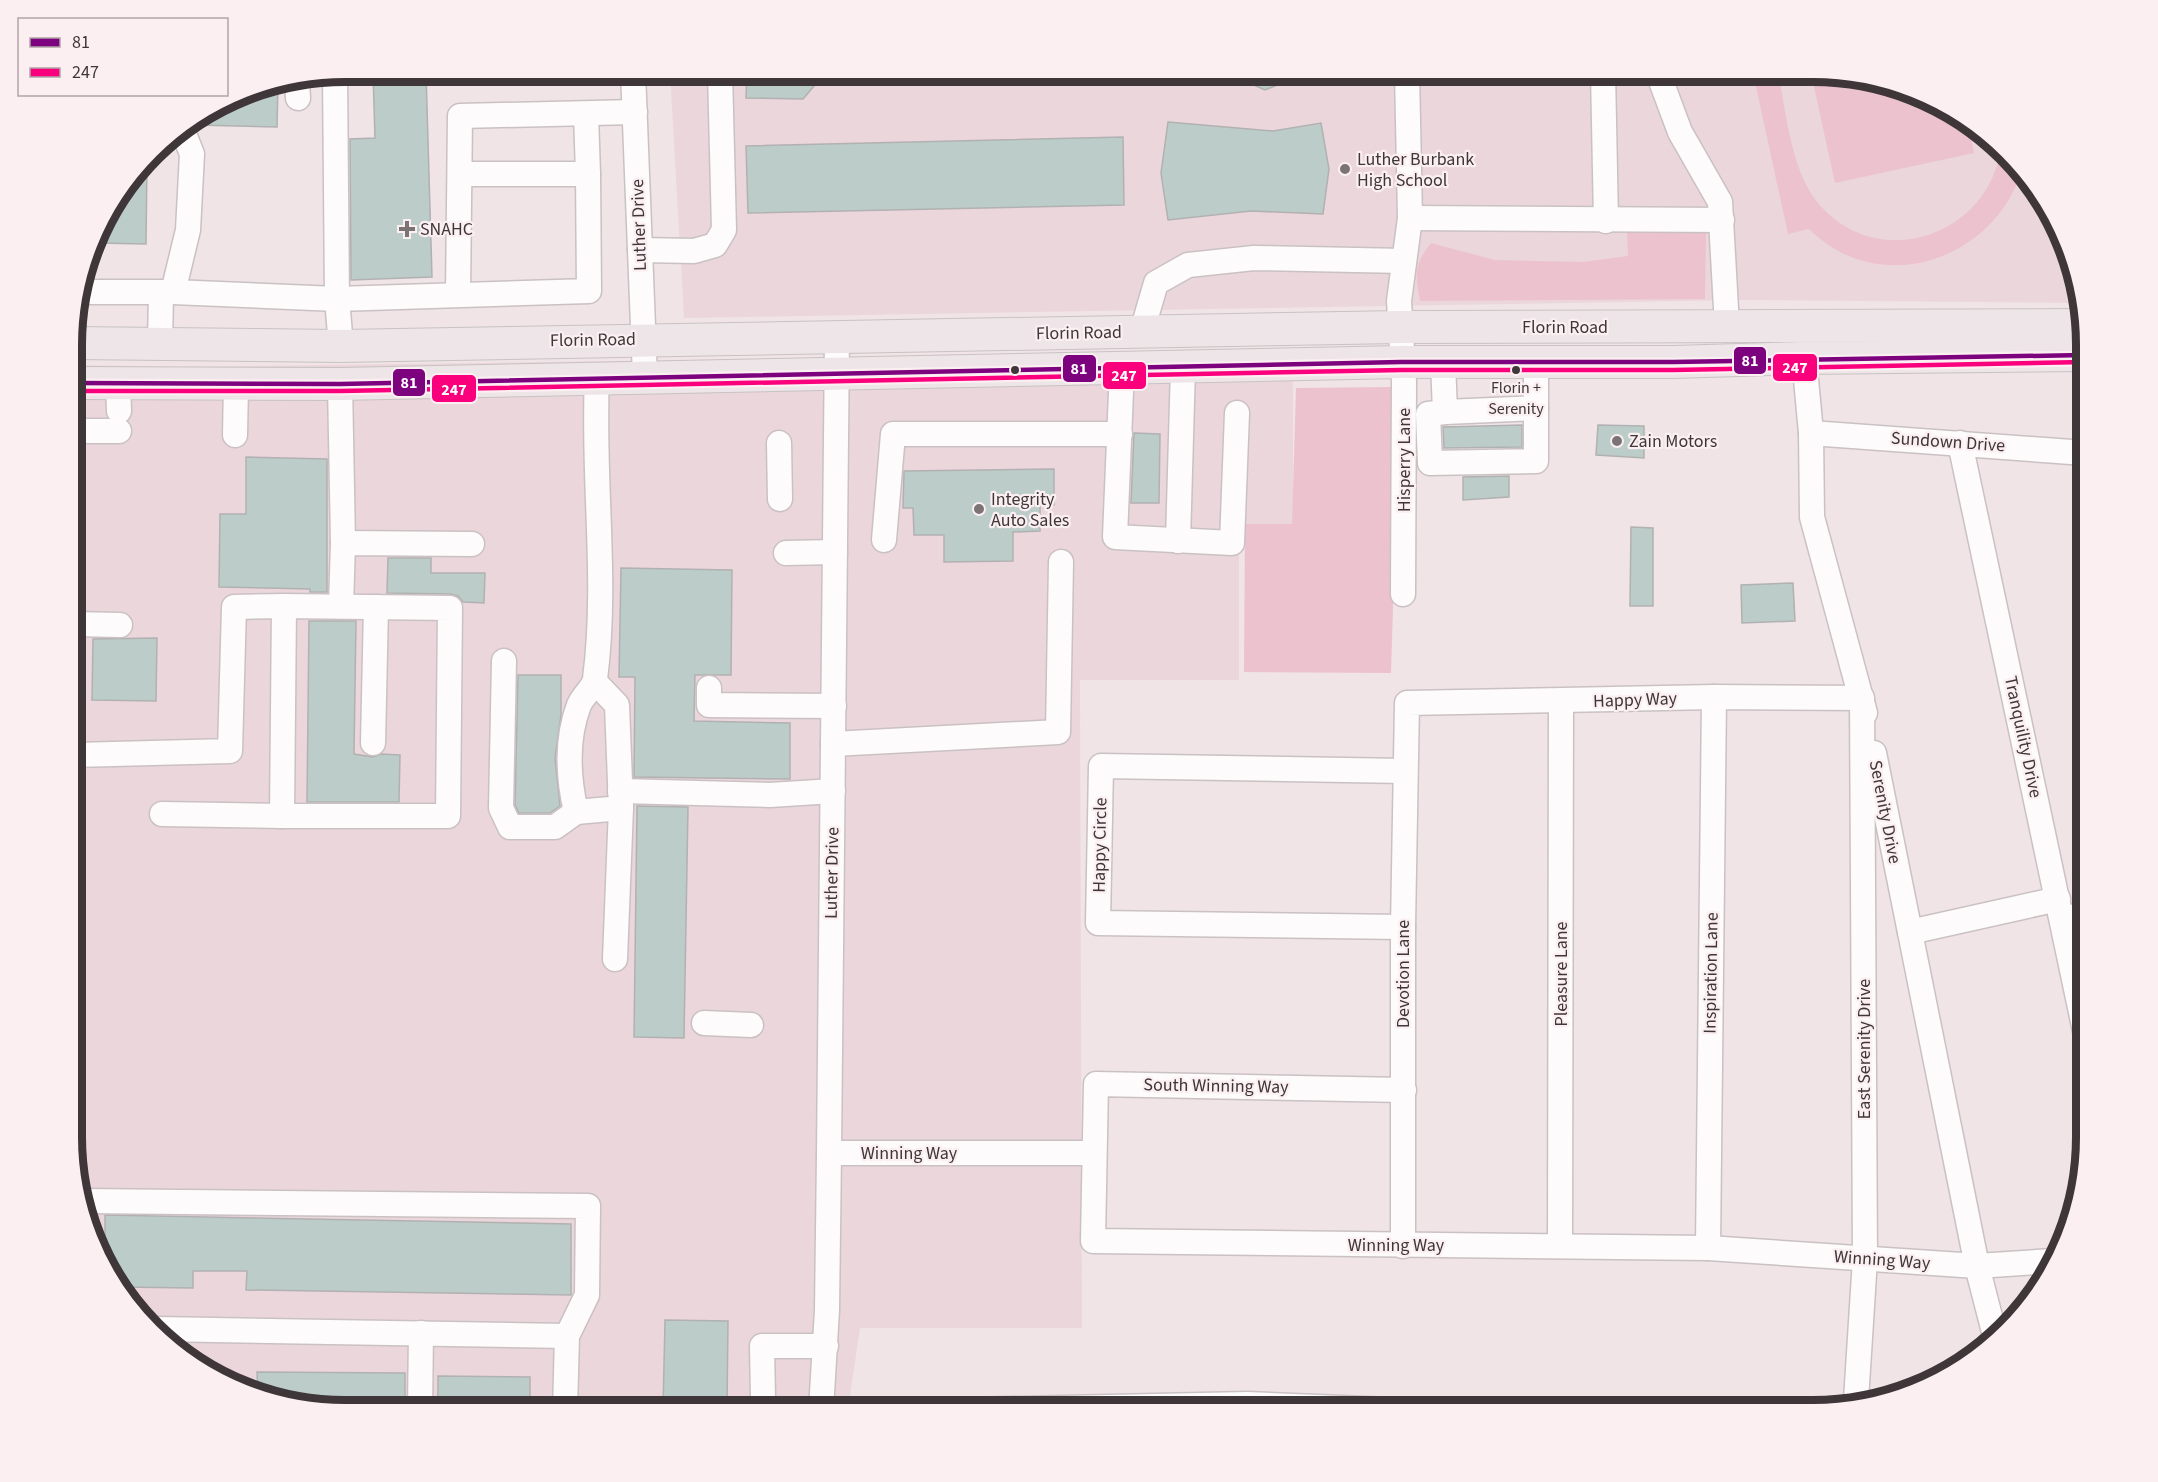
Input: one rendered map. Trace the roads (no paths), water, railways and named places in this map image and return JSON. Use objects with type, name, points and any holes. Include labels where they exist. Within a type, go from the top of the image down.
[{"type":"main road","name":"Florin Road","points":[[82,343],[341,346],[1400,327],[2075,325]]},
{"type":"main road","points":[[1804,358],[1842,326]]},
{"type":"main road","points":[[82,358],[94,358],[111,343]]},
{"type":"main road","name":"Florin Road","points":[[82,388],[119,409],[236,385],[1401,362],[1673,362],[2076,355]]},
{"type":"street","name":"Luther Drive","points":[[634,82],[645,377]]},
{"type":"street","points":[[640,250],[694,251],[714,245],[724,230],[720,82]]},
{"type":"street","name":"Hisperry Lane","points":[[1403,594],[1404,382],[1399,302],[1410,218],[1407,82]]},
{"type":"street","points":[[1603,82],[1606,221]]},
{"type":"street","points":[[1662,82],[1680,132],[1720,202],[1727,326]]},
{"type":"street","points":[[335,83],[337,299],[341,346]]},
{"type":"street","points":[[458,294],[460,116],[635,112]]},
{"type":"street","points":[[89,292],[337,299],[589,291],[586,114]]},
{"type":"street","points":[[160,344],[167,293],[188,230],[192,154],[185,137]]},
{"type":"street","points":[[461,174],[588,174]]},
{"type":"street","points":[[1410,218],[1722,220]]},
{"type":"street","points":[[1142,332],[1156,283],[1188,265],[1254,258],[1404,261]]},
{"type":"street","name":"Luther Drive","points":[[822,1400],[826,1346],[829,1153],[837,336]]},
{"type":"street","name":"Serenity Drive","points":[[1804,358],[1811,433],[1812,517],[1862,698],[1977,1266],[1993,1327]]},
{"type":"street","points":[[1443,362],[1444,412]]},
{"type":"street","points":[[1536,362],[1536,408],[1536,460],[1430,463],[1428,414],[1536,408]]},
{"type":"street","points":[[1179,541],[1183,367]]},
{"type":"street","points":[[1122,368],[1115,537],[1232,543],[1237,413]]},
{"type":"street","points":[[576,812],[571,789],[570,728],[583,696],[595,682],[601,547],[595,439],[597,378]]},
{"type":"street","points":[[340,384],[343,543],[341,606]]},
{"type":"street","points":[[236,385],[236,435]]},
{"type":"street","points":[[82,427],[119,409]]},
{"type":"street","name":"Sundown Drive","points":[[1811,433],[2076,452]]},
{"type":"street","points":[[884,540],[892,434],[1120,434]]},
{"type":"street","points":[[779,443],[780,499]]},
{"type":"street","name":"Tranquility Drive","points":[[1960,443],[2076,987]]},
{"type":"street","points":[[343,543],[472,544]]},
{"type":"street","points":[[786,553],[835,552]]},
{"type":"street","points":[[833,744],[1058,732],[1061,562]]},
{"type":"street","points":[[282,816],[284,606]]},
{"type":"street","points":[[82,755],[230,751],[234,607],[450,608],[448,816],[162,814]]},
{"type":"street","points":[[373,743],[376,607]]},
{"type":"street","points":[[82,624],[120,625]]},
{"type":"street","points":[[504,661],[501,808],[510,827],[555,828],[576,812],[620,800],[833,791]]},
{"type":"street","points":[[595,682],[617,705],[620,800],[615,958]]},
{"type":"street","points":[[709,688],[709,705],[834,706]]},
{"type":"street","name":"Happy Way","points":[[1407,703],[1561,702],[1714,697],[1862,698]]},
{"type":"street","name":"Inspiration Lane","points":[[1708,1248],[1714,697]]},
{"type":"street","name":"East Serenity Drive","points":[[1856,1395],[1865,1259],[1862,698]]},
{"type":"street","name":"Pleasure Lane","points":[[1560,1246],[1561,702]]},
{"type":"street","name":"Devotion Lane","points":[[1403,1246],[1403,927],[1407,703]]},
{"type":"street","name":"Happy Circle","points":[[1403,927],[1098,923],[1101,766],[1405,771]]},
{"type":"street","points":[[1910,932],[2060,909],[2076,912]]},
{"type":"street","points":[[704,1023],[751,1025]]},
{"type":"street","name":"South Winning Way","points":[[1094,1153],[1096,1084],[1404,1090]]},
{"type":"street","name":"Winning Way","points":[[829,1153],[1094,1153],[1093,1241],[1708,1248],[1977,1266],[2043,1262]]},
{"type":"street","points":[[90,1201],[588,1206],[587,1295],[567,1336],[565,1400]]},
{"type":"street","points":[[167,1329],[567,1336]]},
{"type":"street","points":[[420,1400],[421,1333]]},
{"type":"street","points":[[763,1398],[762,1347],[826,1346]]},
{"type":"place","name":"Luther Burbank High School","points":[[1345,169]]},
{"type":"place","name":"SNAHC","points":[[407,229]]},
{"type":"place","name":"Florin + Serenity","points":[[1516,370]]},
{"type":"place","name":"Zain Motors","points":[[1617,441]]},
{"type":"place","name":"Integrity Auto Sales","points":[[979,509]]}]
